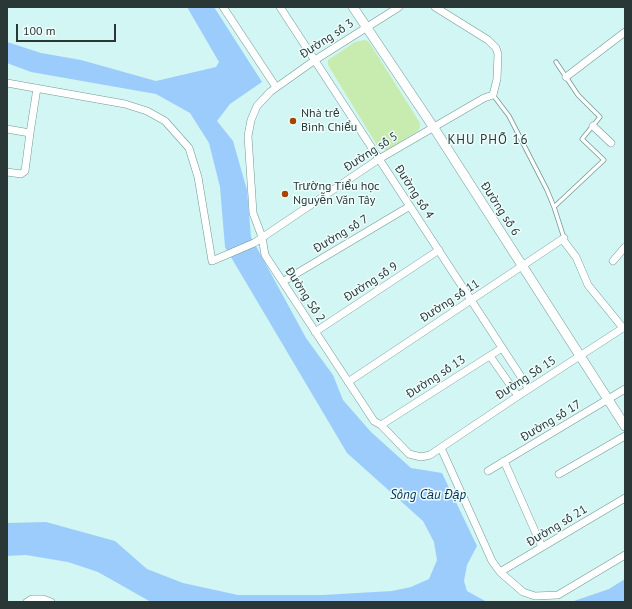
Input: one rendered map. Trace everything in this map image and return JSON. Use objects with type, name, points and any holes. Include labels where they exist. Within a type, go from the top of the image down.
[{"type":"street","points":[[223,7],[276,87]]},
{"type":"street","name":"Đường số 4","points":[[280,7],[470,300],[530,389]]},
{"type":"street","name":"Đường số 6","points":[[353,7],[433,126],[580,356],[609,398],[625,426]]},
{"type":"street","name":"Đường số 3","points":[[270,92],[315,60],[399,7]]},
{"type":"street","points":[[435,7],[488,40],[496,48],[498,54],[493,95]]},
{"type":"street","points":[[566,77],[625,32]]},
{"type":"street","points":[[7,83],[37,88],[25,171],[21,174],[7,172]]},
{"type":"street","name":"Đường số 5","points":[[37,88],[125,104],[147,111],[165,121],[189,148],[198,177],[212,261],[254,243],[379,159],[433,126],[484,98],[493,95]]},
{"type":"street","name":"Đường Số 2","points":[[270,92],[257,106],[251,120],[248,136],[253,213],[262,237],[265,255],[284,281],[315,332],[374,421],[409,454],[421,457],[430,455],[441,448]]},
{"type":"street","points":[[593,126],[611,143]]},
{"type":"street","points":[[7,129],[30,133]]},
{"type":"street","name":"Đường số 7","points":[[284,281],[410,206]]},
{"type":"street","name":"Đường số 11","points":[[348,382],[564,239]]},
{"type":"street","name":"Đường Số 15","points":[[441,448],[623,328],[588,284],[576,257],[564,239]]},
{"type":"street","points":[[612,261],[625,247]]},
{"type":"street","name":"Đường số 9","points":[[315,332],[439,250]]},
{"type":"street","name":"Đường số 13","points":[[381,426],[502,348]]},
{"type":"street","points":[[490,356],[518,396]]},
{"type":"street","name":"Đường số 17","points":[[488,471],[625,389]]},
{"type":"street","points":[[559,474],[625,436]]},
{"type":"street","points":[[441,448],[492,561],[500,572],[523,592],[535,596],[558,596],[625,555]]},
{"type":"street","points":[[504,461],[542,547]]},
{"type":"street","name":"Đường số 21","points":[[500,572],[625,498]]},
{"type":"street","points":[[27,602],[32,599],[43,599],[51,602]]},
{"type":"lane","points":[[554,207],[604,160],[582,139],[600,116],[578,95],[556,62]]},
{"type":"lane","points":[[493,95],[509,116],[554,207],[564,239]]},
{"type":"green space","points":[[365,40],[369,42],[420,123],[418,131],[387,150],[382,150],[378,147],[328,65],[328,60],[355,42]]},
{"type":"water","name":"Sông Cầu Đập","points":[[187,7],[214,7],[262,82],[230,104],[217,121],[233,141],[247,190],[251,237],[306,338],[333,375],[343,400],[371,432],[411,468],[442,473],[477,546],[467,565],[464,581],[467,591],[487,602],[151,602],[98,572],[68,562],[26,555],[7,556],[7,523],[46,522],[115,541],[147,569],[183,583],[238,595],[323,595],[392,591],[411,587],[429,579],[437,560],[434,542],[423,521],[347,453],[225,247],[220,187],[209,143],[190,113],[156,94],[31,72],[7,63],[7,42],[41,53],[81,60],[156,81],[216,67],[219,62]]},
{"type":"water","points":[[625,579],[625,602],[571,602],[609,589]]},
{"type":"place","name":"Nhà trẻ Bình Chiểu","points":[[293,121]]},
{"type":"place","name":"Trường Tiểu học Nguyễn Văn Tây","points":[[285,194]]},
{"type":"district","name":"KHU PHỐ 16","points":[[488,140]]}]
